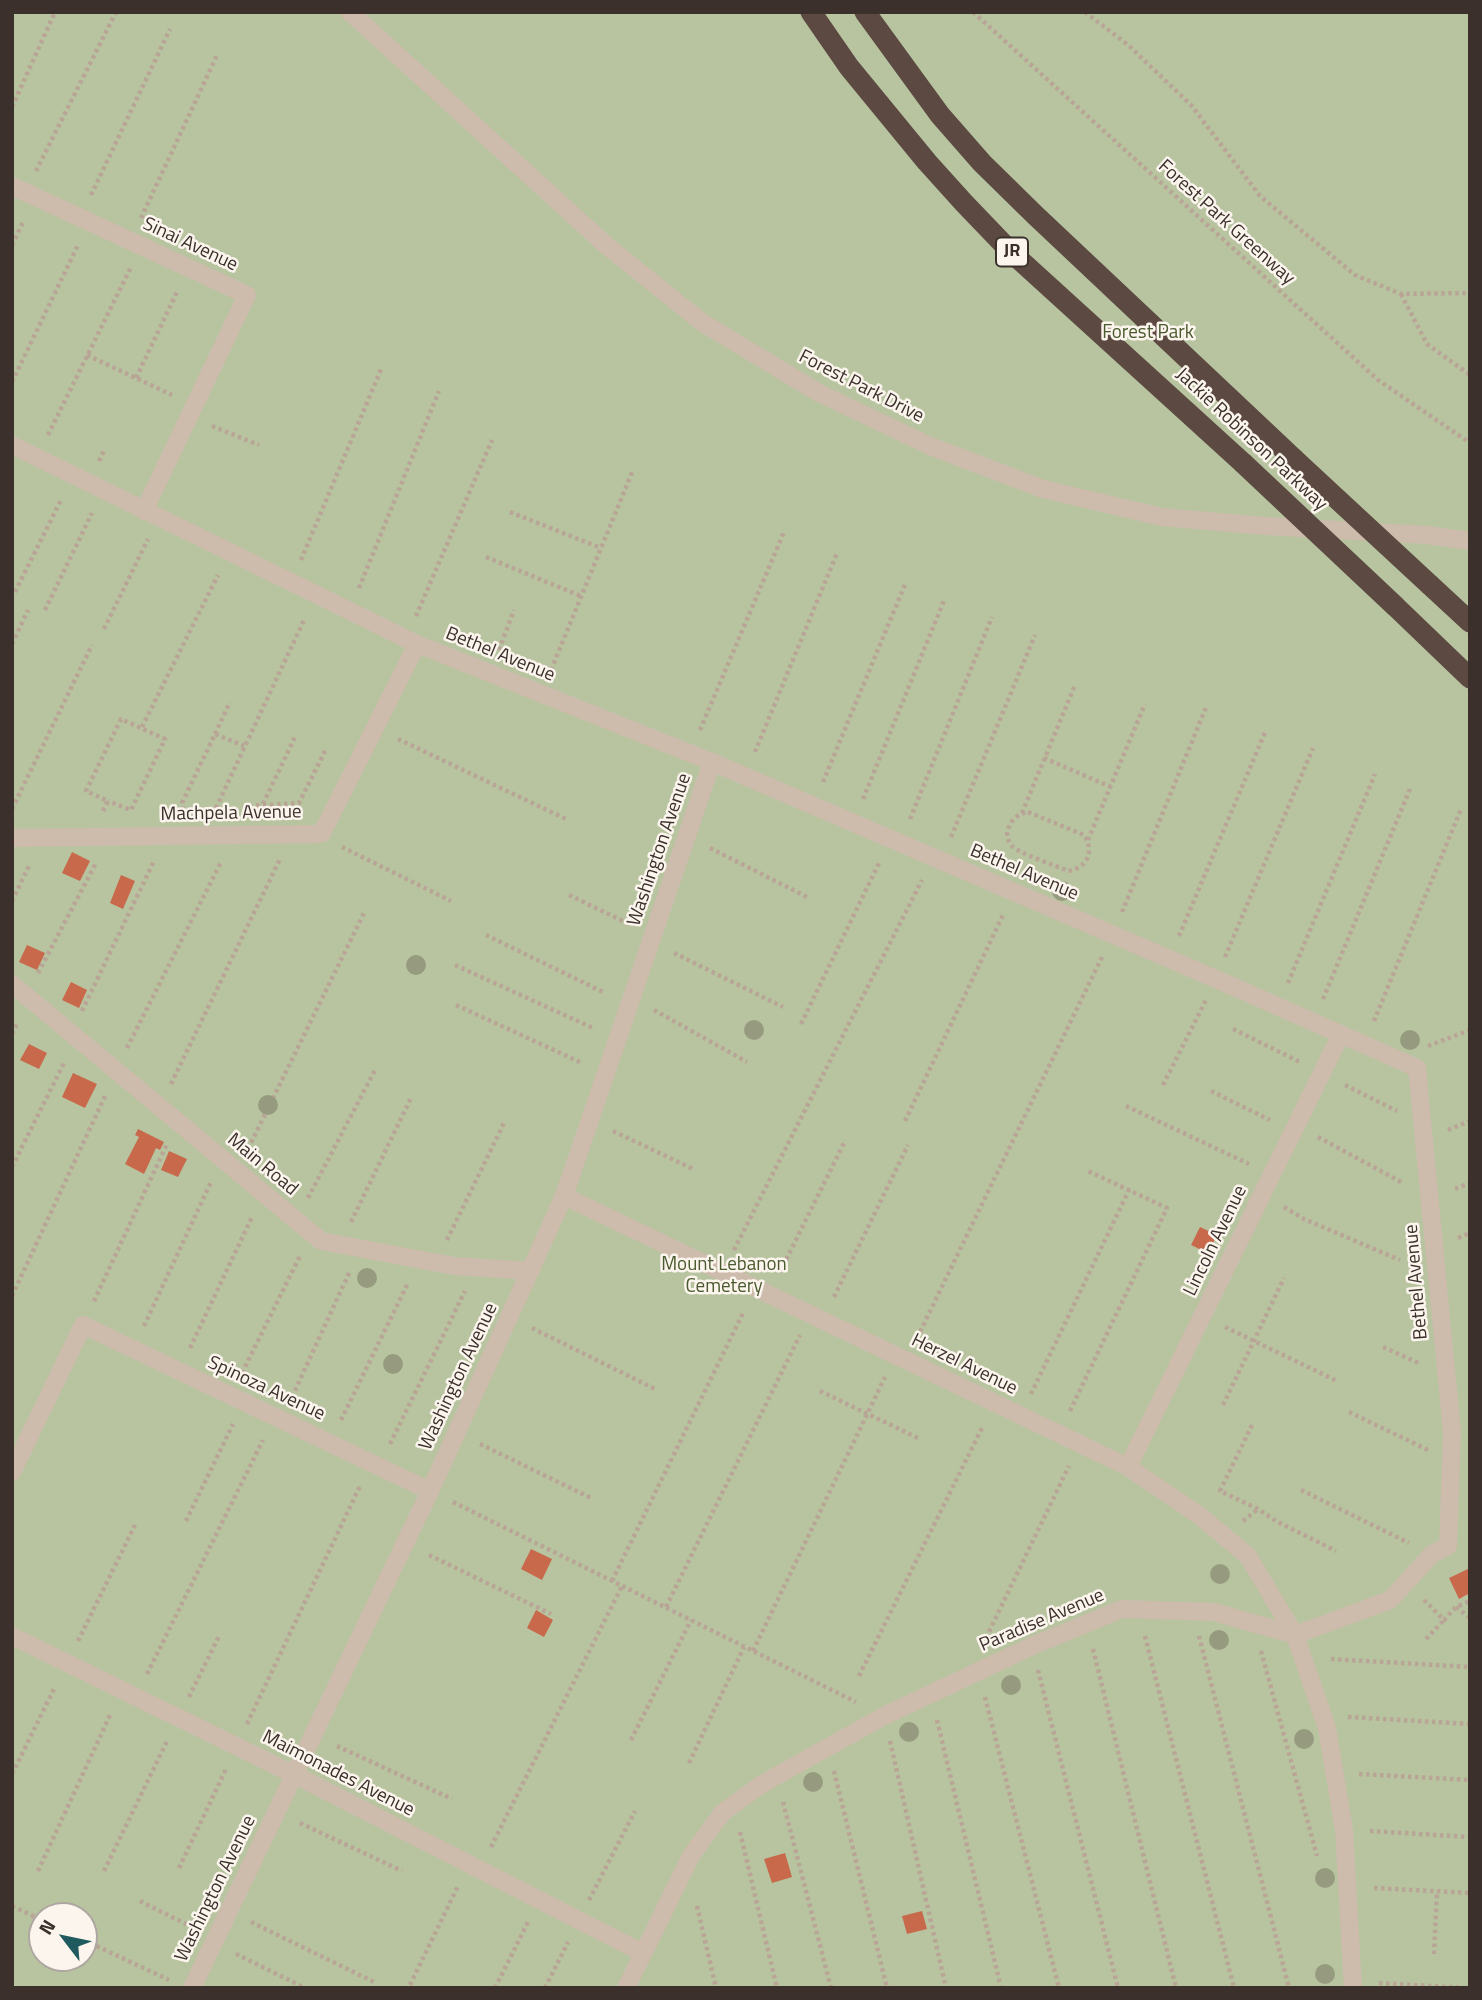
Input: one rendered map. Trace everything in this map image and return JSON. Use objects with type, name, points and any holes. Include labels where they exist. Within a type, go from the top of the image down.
[{"type":"highway","name":"Jackie Robinson Parkway","points":[[811,12],[849,66],[964,203],[1012,251],[1243,463],[1470,678]]},
{"type":"highway","name":"Jackie Robinson Parkway","points":[[865,12],[940,115],[982,163],[1470,622]]},
{"type":"street","name":"Forest Park Drive","points":[[350,12],[607,246],[703,323],[819,393],[918,440],[1043,489],[1162,517],[1427,535],[1470,541]]},
{"type":"street","name":"Sinai Avenue","points":[[19,189],[247,295],[191,412],[151,515]]},
{"type":"street","name":"Bethel Avenue","points":[[12,445],[411,642],[814,805],[1417,1068],[1452,1432],[1448,1546],[1432,1554],[1390,1600],[1295,1635]]},
{"type":"street","name":"Machpela Avenue","points":[[12,838],[322,833],[375,728],[411,642]]},
{"type":"street","name":"Washington Avenue","points":[[192,1988],[430,1491],[564,1196],[712,762]]},
{"type":"street","name":"Main Road","points":[[19,990],[71,1042],[113,1077],[160,1107],[321,1241],[454,1266],[531,1271]]},
{"type":"street","name":"Lincoln Avenue","points":[[1128,1467],[1341,1034]]},
{"type":"street","name":"Herzel Avenue","points":[[564,1196],[1128,1467],[1200,1516],[1248,1556],[1295,1635]]},
{"type":"street","name":"Spinoza Avenue","points":[[83,1325],[430,1491]]},
{"type":"street","points":[[12,1472],[83,1325]]},
{"type":"street","name":"Paradise Avenue","points":[[626,1988],[692,1854],[723,1812],[776,1775],[884,1716],[1032,1646],[1122,1609],[1214,1612],[1295,1635]]},
{"type":"street","points":[[1295,1635],[1327,1728],[1335,1772],[1344,1830],[1353,1985]]},
{"type":"street","name":"Maimonades Avenue","points":[[12,1636],[295,1775],[643,1953]]},
{"type":"path","points":[[12,107],[55,12]]},
{"type":"path","points":[[19,189],[116,12]]},
{"type":"path","name":"Forest Park Greenway","points":[[973,12],[1378,380],[1470,443]]},
{"type":"path","points":[[1085,12],[1128,45],[1191,105],[1260,196],[1355,275],[1401,294],[1470,293]]},
{"type":"path","points":[[12,382],[170,29]]},
{"type":"path","points":[[37,458],[87,355],[218,53]]},
{"type":"path","points":[[135,378],[188,268]]},
{"type":"path","points":[[1401,294],[1427,344],[1470,374]]},
{"type":"path","points":[[87,355],[135,378],[191,412],[259,445]]},
{"type":"path","points":[[291,583],[382,367]]},
{"type":"path","points":[[349,612],[439,391]]},
{"type":"path","points":[[411,642],[492,440]]},
{"type":"path","points":[[541,694],[633,470]]},
{"type":"path","points":[[15,592],[73,476]]},
{"type":"path","points":[[45,610],[103,491]]},
{"type":"path","points":[[510,512],[601,548]]},
{"type":"path","points":[[104,629],[151,515]]},
{"type":"path","points":[[690,753],[784,532]]},
{"type":"path","points":[[142,727],[229,553]]},
{"type":"path","points":[[745,776],[837,554]]},
{"type":"path","points":[[485,557],[581,596]]},
{"type":"path","points":[[814,805],[906,582]]},
{"type":"path","points":[[227,807],[215,808],[316,595]]},
{"type":"path","points":[[853,822],[945,598]]},
{"type":"path","points":[[12,644],[28,610]]},
{"type":"path","points":[[490,673],[514,610]]},
{"type":"path","points":[[801,1024],[896,841],[992,617]]},
{"type":"path","points":[[723,1273],[937,859],[1035,635]]},
{"type":"path","points":[[12,809],[92,645]]},
{"type":"path","points":[[1022,813],[1075,685]]},
{"type":"path","points":[[186,835],[183,803],[230,702]]},
{"type":"path","points":[[1088,841],[1145,705]]},
{"type":"path","points":[[753,1651],[866,1413],[901,1358],[1113,934],[1207,705]]},
{"type":"path","points":[[121,719],[165,739],[131,810],[108,800],[86,790],[121,719]]},
{"type":"path","points":[[375,728],[568,820]]},
{"type":"path","points":[[1169,959],[1266,730]]},
{"type":"path","points":[[215,734],[244,747]]},
{"type":"path","points":[[262,805],[295,737]]},
{"type":"path","points":[[239,807],[299,803],[326,748]]},
{"type":"path","points":[[1163,1085],[1216,979],[1313,748]]},
{"type":"path","points":[[1044,758],[1111,786]]},
{"type":"path","points":[[1278,1006],[1376,774]]},
{"type":"path","points":[[1314,1022],[1410,789]]},
{"type":"path","points":[[90,837],[108,800]]},
{"type":"path","points":[[1365,1044],[1461,809]]},
{"type":"path","points":[[1028,812],[1084,835],[1090,851],[1087,862],[1078,870],[1068,871],[1014,848],[1007,837],[1008,829],[1012,821],[1022,813],[1028,812]]},
{"type":"path","points":[[160,1107],[292,834]]},
{"type":"path","points":[[317,834],[451,901]]},
{"type":"path","points":[[12,1296],[113,1077],[234,835]]},
{"type":"path","points":[[12,1167],[166,836]]},
{"type":"path","points":[[19,990],[110,837]]},
{"type":"path","points":[[686,837],[809,898]]},
{"type":"path","points":[[12,901],[42,838]]},
{"type":"path","points":[[905,1121],[1014,892]]},
{"type":"path","points":[[569,895],[783,1007]]},
{"type":"path","points":[[237,1171],[365,911]]},
{"type":"path","points":[[486,935],[631,1001],[747,1062]]},
{"type":"path","points":[[455,965],[618,1039]]},
{"type":"path","points":[[456,1005],[605,1074]]},
{"type":"path","points":[[1233,1029],[1423,1124]]},
{"type":"path","points":[[297,1221],[375,1070]]},
{"type":"path","points":[[1210,1091],[1295,1128],[1431,1198]]},
{"type":"path","points":[[340,1245],[411,1098]]},
{"type":"path","points":[[1126,1106],[1272,1174]]},
{"type":"path","points":[[590,1120],[695,1170]]},
{"type":"path","points":[[436,1262],[504,1123]]},
{"type":"path","points":[[83,1325],[172,1134]]},
{"type":"path","points":[[612,1581],[762,1291],[845,1141]]},
{"type":"path","points":[[666,1608],[908,1144]]},
{"type":"path","points":[[133,1349],[216,1170]]},
{"type":"path","points":[[1059,1434],[1167,1208],[1086,1170]]},
{"type":"path","points":[[1021,1416],[1129,1190]]},
{"type":"path","points":[[1262,1194],[1304,1219],[1400,1260]]},
{"type":"path","points":[[179,1371],[257,1205]]},
{"type":"path","points":[[186,1521],[306,1245]]},
{"type":"path","points":[[38,1871],[128,1693],[278,1419],[351,1270]]},
{"type":"path","points":[[330,1443],[411,1276]]},
{"type":"path","points":[[1223,1405],[1284,1278]]},
{"type":"path","points":[[179,1868],[375,1465],[467,1286]]},
{"type":"path","points":[[1202,1316],[1337,1381]]},
{"type":"path","points":[[510,1317],[655,1389]]},
{"type":"path","points":[[1383,1347],[1447,1376]]},
{"type":"path","points":[[820,1391],[920,1439]]},
{"type":"path","points":[[859,1676],[994,1403]]},
{"type":"path","points":[[1349,1412],[1451,1461]]},
{"type":"path","points":[[1252,1425],[1220,1491],[1258,1508],[1276,1521],[1336,1551]]},
{"type":"path","points":[[457,1433],[593,1499]]},
{"type":"path","points":[[1059,1988],[973,1674],[1079,1444]]},
{"type":"path","points":[[1301,1490],[1432,1554]]},
{"type":"path","points":[[430,1491],[884,1716],[946,1988]]},
{"type":"path","points":[[405,1543],[551,1614]]},
{"type":"path","points":[[1406,1582],[1444,1620]]},
{"type":"path","points":[[411,1985],[622,1586]]},
{"type":"path","points":[[1426,1639],[1456,1607],[1470,1601]]},
{"type":"path","points":[[1456,1607],[1470,1618]]},
{"type":"path","points":[[1139,1610],[1234,1988]]},
{"type":"path","points":[[1193,1611],[1289,1988]]},
{"type":"path","points":[[631,1740],[691,1620]]},
{"type":"path","points":[[1253,1623],[1318,1860]]},
{"type":"path","points":[[1087,1624],[1176,1988]]},
{"type":"path","points":[[104,1871],[219,1636]]},
{"type":"path","points":[[1032,1646],[1118,1988]]},
{"type":"path","points":[[689,1763],[744,1647]]},
{"type":"path","points":[[1303,1657],[1470,1667]]},
{"type":"path","points":[[931,1694],[1002,1988]]},
{"type":"path","points":[[1323,1716],[1470,1724]]},
{"type":"path","points":[[314,1735],[453,1799]]},
{"type":"path","points":[[828,1747],[887,1988]]},
{"type":"path","points":[[1335,1772],[1470,1780]]},
{"type":"path","points":[[776,1775],[831,1988]]},
{"type":"path","points":[[733,1804],[777,1988]]},
{"type":"path","points":[[277,1812],[402,1871]]},
{"type":"path","points":[[1344,1830],[1470,1837]]},
{"type":"path","points":[[687,1864],[716,1988]]},
{"type":"path","points":[[1348,1886],[1470,1893]]},
{"type":"path","points":[[1434,1954],[1437,1891]]},
{"type":"path","points":[[495,1988],[539,1899]]},
{"type":"path","points":[[139,1901],[305,1988]]},
{"type":"path","points":[[12,1906],[28,1913]]},
{"type":"path","points":[[229,1911],[374,1982]]},
{"type":"path","points":[[98,1947],[172,1982]]},
{"type":"path","points":[[1353,1985],[1469,1988]]},
{"type":"green space","name":"Mount Lebanon Cemetery","points":[[12,12],[1470,12],[1470,1988],[12,1988]]},
{"type":"building","points":[[72,852],[90,861],[80,881],[62,873]]},
{"type":"building","points":[[121,875],[135,881],[123,909],[110,903]]},
{"type":"building","points":[[27,945],[45,953],[37,970],[19,962]]},
{"type":"building","points":[[71,982],[87,990],[79,1008],[62,1000]]},
{"type":"building","points":[[29,1044],[47,1053],[39,1069],[20,1060]]},
{"type":"building","points":[[73,1073],[97,1084],[85,1108],[62,1097]]},
{"type":"building","points":[[138,1129],[164,1142],[160,1150],[156,1148],[144,1174],[125,1164],[139,1137],[135,1135]]},
{"type":"building","points":[[169,1151],[187,1159],[178,1177],[161,1170]]},
{"type":"building","points":[[1200,1227],[1217,1235],[1208,1253],[1191,1245]]},
{"type":"building","points":[[531,1549],[552,1559],[542,1580],[521,1569]]},
{"type":"building","points":[[1470,1568],[1470,1593],[1459,1599],[1449,1578]]},
{"type":"building","points":[[536,1610],[553,1620],[544,1637],[527,1628]]},
{"type":"building","points":[[785,1853],[792,1877],[772,1883],[764,1859]]},
{"type":"building","points":[[922,1911],[927,1929],[907,1934],[902,1916]]},
{"type":"park label","name":"Forest Park","points":[[1148,333]]}]
